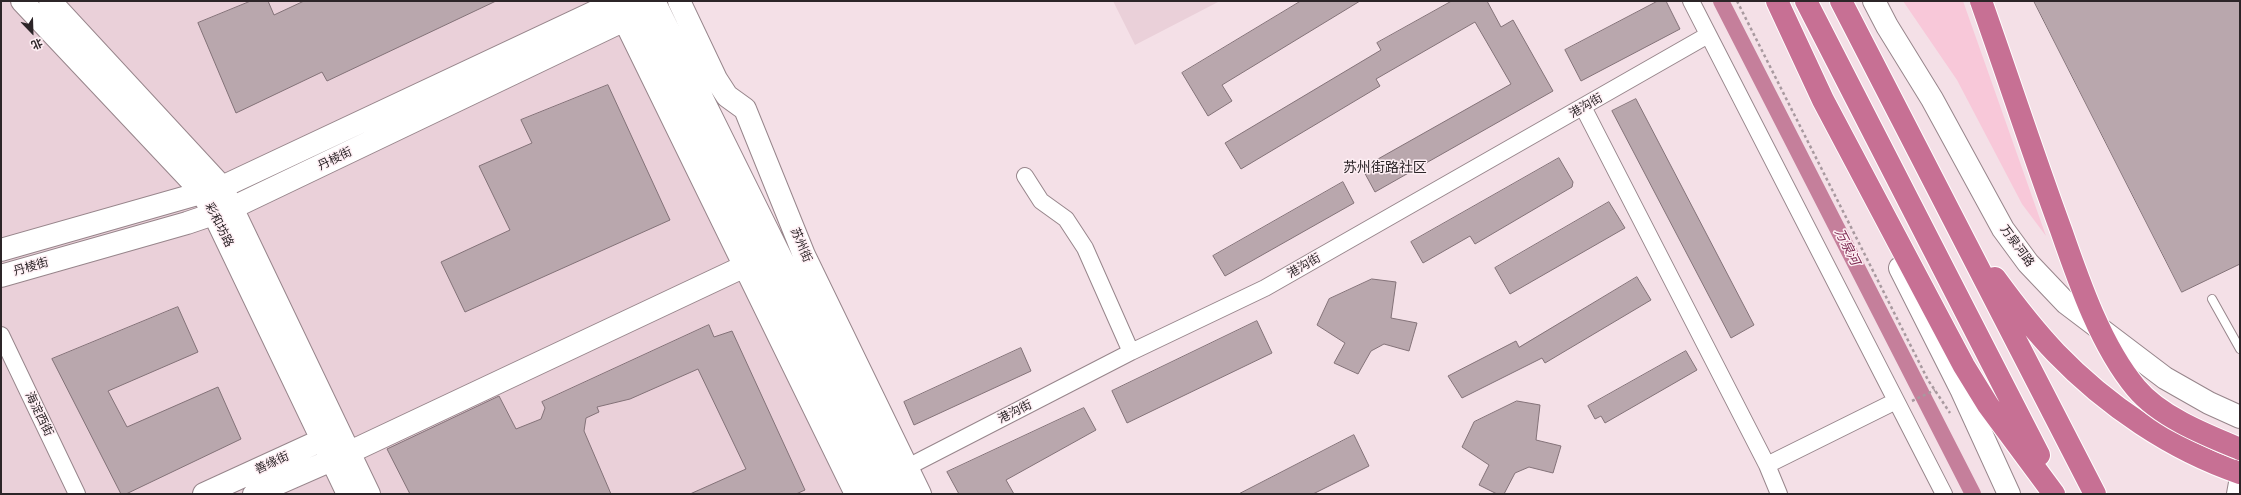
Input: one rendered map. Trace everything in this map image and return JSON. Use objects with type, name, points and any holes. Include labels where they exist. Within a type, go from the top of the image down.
[{"type":"highway","points":[[1777,1],[1823,100],[1948,337],[1988,405],[2054,494]]},
{"type":"highway","points":[[1806,1],[2059,494]]},
{"type":"highway","points":[[1982,1],[2083,291],[2117,362],[2137,389],[2162,410],[2194,430],[2240,449]]},
{"type":"highway","points":[[1841,2],[2095,494]]},
{"type":"highway","points":[[1957,227],[2016,306],[2056,353],[2098,390],[2139,422],[2214,464],[2240,473]]},
{"type":"street","name":"彩和坊路","points":[[22,1],[201,191],[224,211]]},
{"type":"street","name":"彩和坊路","points":[[50,1],[222,187],[224,211],[341,456],[370,494]]},
{"type":"street","name":"苏州街","points":[[679,1],[723,91],[727,96],[745,109],[804,255],[876,487]]},
{"type":"street","points":[[1691,1],[1944,494]]},
{"type":"street","points":[[1766,1],[1961,389],[2009,494]]},
{"type":"street","name":"万泉河路","points":[[1874,1],[1887,26],[1932,99],[2003,229],[2028,263],[2066,303],[2166,378],[2209,403],[2240,417]]},
{"type":"street","name":"丹棱街","points":[[1,250],[201,191],[222,187],[632,6]]},
{"type":"street","name":"丹棱街","points":[[1,276],[224,211],[632,6]]},
{"type":"street","name":"苏州街","points":[[632,6],[731,201],[752,239],[876,487]]},
{"type":"street","name":"苏州街","points":[[632,6],[745,266],[876,487]]},
{"type":"street","name":"港沟街","points":[[876,487],[1131,352],[1265,288],[1708,35]]},
{"type":"street","points":[[1583,107],[1767,465],[1779,494]]},
{"type":"street","points":[[1025,176],[1041,201],[1066,219],[1085,248],[1131,352]]},
{"type":"street","name":"善缘街","points":[[254,494],[341,456],[745,266]]},
{"type":"street","name":"海淀西街","points":[[1,335],[77,494]]},
{"type":"street","points":[[1767,465],[1897,404]]},
{"type":"street","name":"善缘街","points":[[204,494],[331,435]]},
{"type":"street","name":"彩和坊路","points":[[341,456],[348,494]]},
{"type":"street","points":[[2238,494],[2240,483]]},
{"type":"street","name":"苏州街","points":[[876,487],[920,494]]},
{"type":"lane","points":[[2212,299],[2240,349]]},
{"type":"path","points":[[1737,1],[1935,390],[1950,413]]},
{"type":"path","points":[[1897,404],[1935,390]]},
{"type":"shaded area","points":[[1,1],[635,1],[878,494],[1,494]]},
{"type":"shaded area","points":[[1113,1],[1220,1],[1135,45]]},
{"type":"shaded area","points":[[1903,1],[1963,1],[2046,236],[2022,204],[1957,80]]},
{"type":"building","points":[[251,1],[268,1],[274,15],[304,1],[496,1],[327,81],[322,72],[236,113],[198,23]]},
{"type":"building","points":[[1301,1],[1360,1],[1222,85],[1232,101],[1208,116],[1182,73]]},
{"type":"building","points":[[1452,1],[1487,1],[1501,27],[1513,20],[1553,91],[1375,192],[1362,168],[1511,84],[1475,22],[1376,79],[1380,86],[1241,169],[1225,143],[1381,50],[1377,43]]},
{"type":"building","points":[[1658,1],[1666,1],[1680,29],[1581,81],[1565,50]]},
{"type":"building","points":[[2034,1],[2240,1],[2240,264],[2182,292]]},
{"type":"building","points":[[608,85],[670,220],[465,312],[441,262],[510,230],[479,166],[532,143],[521,120]]},
{"type":"building","points":[[1636,99],[1754,325],[1731,338],[1612,111]]},
{"type":"building","points":[[1559,158],[1573,182],[1572,187],[1475,244],[1470,236],[1423,263],[1411,242]]},
{"type":"building","points":[[1343,182],[1354,203],[1225,276],[1213,256]]},
{"type":"building","points":[[1609,202],[1625,228],[1510,294],[1495,268]]},
{"type":"building","points":[[1637,277],[1651,300],[1545,363],[1542,358],[1462,398],[1448,376],[1516,341],[1519,347]]},
{"type":"building","points":[[1372,279],[1396,282],[1391,318],[1417,323],[1409,351],[1384,344],[1371,351],[1358,374],[1334,363],[1345,343],[1317,325],[1329,299]]},
{"type":"building","points":[[178,307],[198,352],[108,391],[127,427],[218,387],[241,439],[126,494],[121,494],[52,359]]},
{"type":"building","points":[[1257,321],[1272,353],[1127,423],[1112,391]]},
{"type":"building","points":[[709,325],[714,337],[732,331],[805,490],[796,494],[690,494],[746,469],[698,369],[630,399],[597,407],[599,412],[586,418],[584,431],[611,494],[410,494],[387,449],[499,396],[516,429],[541,419],[545,408],[542,402]]},
{"type":"building","points":[[1021,348],[1031,371],[914,425],[904,402]]},
{"type":"building","points":[[1686,351],[1697,370],[1605,423],[1601,416],[1595,419],[1588,406]]},
{"type":"building","points":[[1517,401],[1540,405],[1536,440],[1561,446],[1553,473],[1529,467],[1515,473],[1504,494],[1497,494],[1479,485],[1489,465],[1462,447],[1474,422]]},
{"type":"building","points":[[1084,408],[1096,430],[1006,480],[1014,494],[959,494],[947,472]]},
{"type":"building","points":[[1354,435],[1369,466],[1313,494],[1239,494]]},
{"type":"waterway","name":"万泉河","points":[[1721,1],[1973,494]]},
{"type":"district","name":"苏州街路社区","points":[[1385,168]]}]
